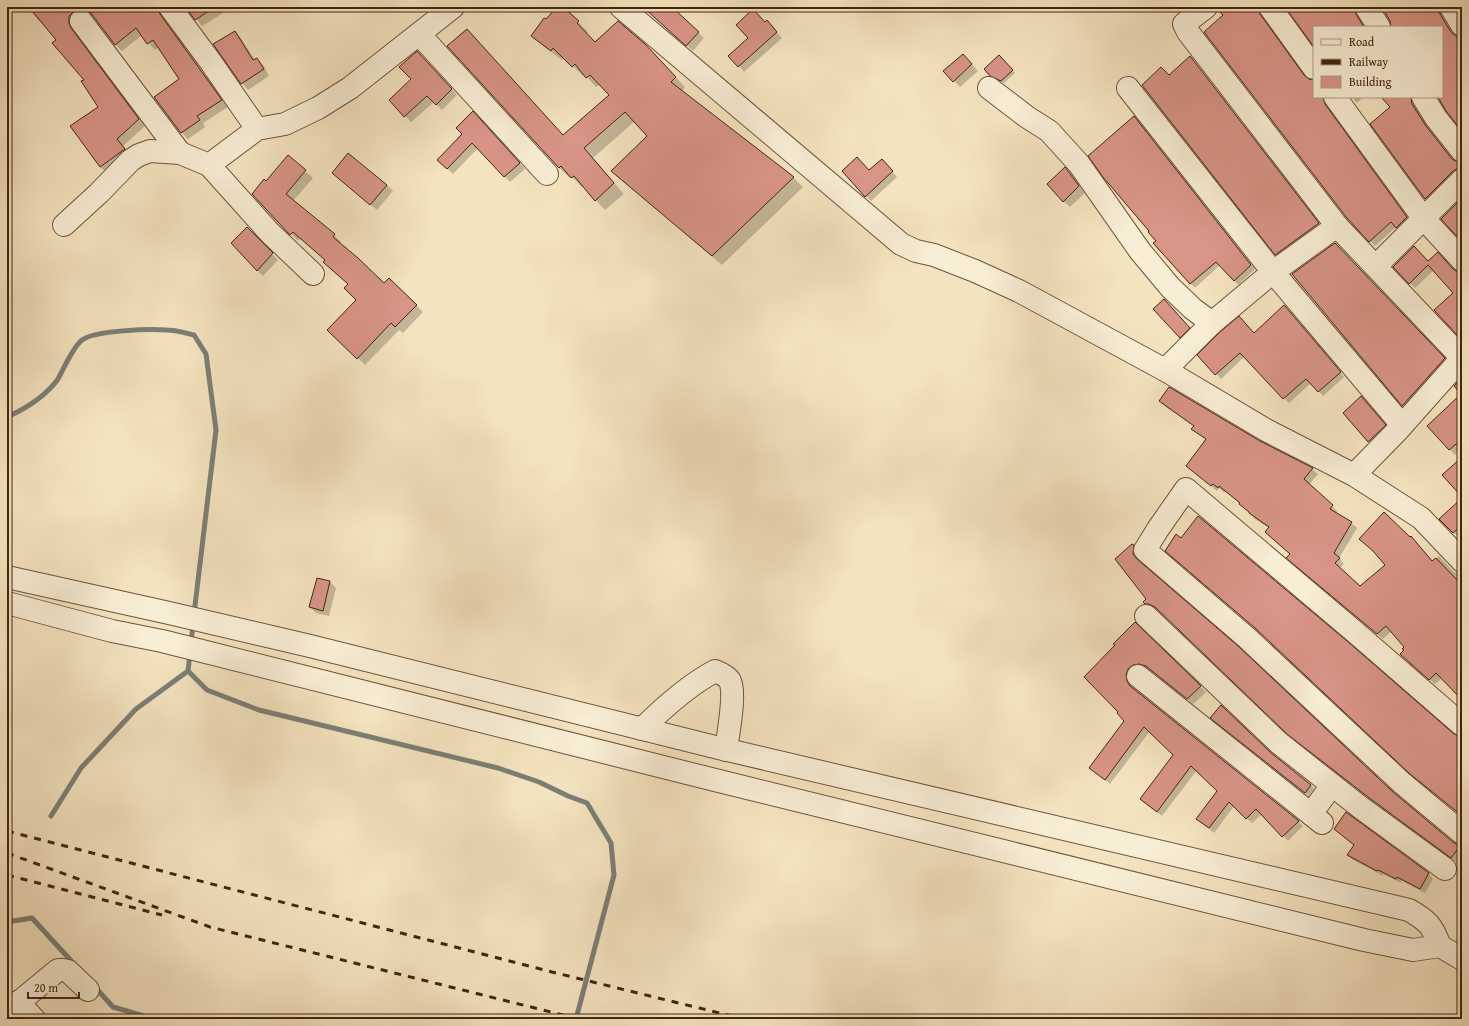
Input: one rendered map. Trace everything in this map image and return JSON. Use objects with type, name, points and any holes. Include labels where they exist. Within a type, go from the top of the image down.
[{"type":"street","points":[[170,7],[210,61],[257,129]]},
{"type":"street","points":[[209,165],[257,129],[285,124],[318,108],[350,88],[454,7]]},
{"type":"street","points":[[1206,7],[1184,24],[1337,226],[1462,358],[1354,476]]},
{"type":"street","points":[[1270,7],[1313,67]]},
{"type":"street","points":[[1366,7],[1378,26]]},
{"type":"street","points":[[1451,7],[1462,24]]},
{"type":"street","points":[[630,10],[901,244],[916,251],[934,255],[988,276],[1019,291],[1165,370],[1266,430],[1354,476],[1421,518],[1462,561]]},
{"type":"street","points":[[81,21],[180,153]]},
{"type":"street","points":[[419,34],[547,174]]},
{"type":"street","points":[[989,88],[1027,117],[1049,131],[1079,164],[1140,251],[1170,287],[1193,310],[1212,323]]},
{"type":"street","points":[[1128,88],[1273,272],[1402,425]]},
{"type":"street","points":[[1336,98],[1424,219],[1462,260]]},
{"type":"street","points":[[1424,98],[1436,118],[1462,151]]},
{"type":"street","points":[[64,225],[99,193],[130,160],[150,151],[180,153],[209,165],[270,234],[313,274]]},
{"type":"street","points":[[1376,266],[1462,180]]},
{"type":"street","points":[[1165,370],[1212,323],[1273,272],[1337,226]]},
{"type":"street","points":[[1462,725],[1186,489],[1145,550],[1246,637],[1402,783],[1462,833]]},
{"type":"street","points":[[7,577],[310,646],[726,750],[1409,910],[1423,918],[1434,929],[1440,946]]},
{"type":"street","points":[[7,604],[112,631],[162,641],[1364,940],[1413,950],[1440,946],[1462,959]]},
{"type":"street","points":[[1146,616],[1279,743],[1332,785],[1445,869]]},
{"type":"street","points":[[642,729],[659,712],[703,677],[714,671],[722,674],[730,680],[733,694],[726,750]]},
{"type":"street","points":[[1138,676],[1316,819],[1332,785]]},
{"type":"street","points":[[34,1019],[13,1007],[58,970],[68,971],[88,990]]},
{"type":"building","points":[[29,7],[158,7],[160,14],[222,100],[197,116],[200,120],[181,133],[154,97],[179,79],[153,40],[147,44],[136,28],[115,45],[91,13],[80,9],[74,11],[69,16],[71,28],[139,119],[117,139],[125,149],[100,167],[70,126],[98,107],[81,81],[84,80],[52,43],[56,40]]},
{"type":"building","points":[[189,7],[215,7],[195,20],[187,9]]},
{"type":"building","points":[[557,7],[563,7],[579,21],[577,23],[595,42],[618,21],[645,44],[676,77],[671,82],[794,177],[712,256],[611,171],[647,136],[625,112],[584,148],[614,183],[595,201],[574,176],[571,178],[561,166],[559,168],[447,46],[467,29],[563,135],[609,95],[590,75],[586,78],[575,64],[572,67],[553,48],[551,51],[531,36],[544,18],[546,19]]},
{"type":"building","points":[[643,7],[672,7],[699,32],[686,46]]},
{"type":"building","points":[[1218,7],[1258,7],[1260,14],[1304,75],[1313,80],[1313,98],[1323,98],[1325,104],[1407,217],[1396,228],[1391,222],[1369,242],[1347,218],[1204,32],[1223,15],[1218,10]]},
{"type":"building","points":[[1285,7],[1354,7],[1356,14],[1363,26],[1313,26],[1313,46]]},
{"type":"building","points":[[1382,7],[1439,7],[1440,14],[1451,32],[1456,36],[1462,37],[1462,131],[1446,111],[1439,98],[1443,98],[1443,26],[1391,26],[1390,21]]},
{"type":"building","points":[[753,9],[765,22],[767,20],[777,32],[738,67],[728,56],[748,38],[736,25]]},
{"type":"building","points":[[235,31],[253,60],[257,58],[264,69],[241,84],[213,44]]},
{"type":"building","points":[[417,51],[452,89],[436,105],[427,96],[404,117],[389,100],[411,79],[399,67]]},
{"type":"building","points":[[963,54],[972,64],[953,82],[943,71]]},
{"type":"building","points":[[999,55],[1013,70],[1001,81],[990,76],[984,69]]},
{"type":"building","points":[[1190,56],[1319,223],[1275,255],[1142,85],[1161,67],[1169,75]]},
{"type":"building","points":[[1382,98],[1411,98],[1412,104],[1426,126],[1452,159],[1462,165],[1462,168],[1458,168],[1453,171],[1425,199],[1370,124],[1390,107]]},
{"type":"building","points":[[473,111],[520,163],[504,177],[472,143],[447,169],[437,160],[462,134],[456,128]]},
{"type":"building","points":[[1134,116],[1251,265],[1234,281],[1216,262],[1190,284],[1153,243],[1156,241],[1148,232],[1149,231],[1103,177],[1088,156]]},
{"type":"building","points":[[348,153],[387,185],[370,205],[332,173]]},
{"type":"building","points":[[288,155],[306,170],[286,194],[335,234],[333,237],[384,283],[389,278],[417,305],[395,327],[391,323],[357,359],[327,330],[356,300],[344,288],[348,284],[323,262],[325,260],[293,232],[290,235],[252,194],[264,179],[266,181]]},
{"type":"building","points":[[857,157],[869,170],[882,159],[893,171],[865,197],[842,171]]},
{"type":"building","points":[[1065,167],[1079,186],[1063,202],[1047,184]]},
{"type":"building","points":[[1462,198],[1462,242],[1441,219]]},
{"type":"building","points":[[247,227],[273,253],[257,271],[231,243]]},
{"type":"building","points":[[1335,243],[1445,358],[1402,406],[1292,274]]},
{"type":"building","points":[[1414,246],[1428,261],[1438,252],[1453,269],[1458,272],[1462,272],[1462,340],[1434,310],[1453,293],[1428,265],[1409,284],[1393,267]]},
{"type":"building","points":[[1164,299],[1190,328],[1180,338],[1153,309]]},
{"type":"building","points":[[1284,305],[1341,372],[1318,392],[1306,379],[1283,399],[1240,353],[1215,375],[1197,355],[1220,332],[1239,316],[1254,333]]},
{"type":"building","points":[[1462,377],[1462,439],[1449,450],[1427,426],[1461,394],[1454,386]]},
{"type":"building","points":[[1169,387],[1260,441],[1313,468],[1304,479],[1333,505],[1330,509],[1352,522],[1334,553],[1340,558],[1335,563],[1360,586],[1385,565],[1373,551],[1359,539],[1384,512],[1410,537],[1411,536],[1432,561],[1436,558],[1462,585],[1462,700],[1436,673],[1429,680],[1400,654],[1404,650],[1402,649],[1404,647],[1386,626],[1377,634],[1286,558],[1290,554],[1265,532],[1269,527],[1249,513],[1239,504],[1240,503],[1219,486],[1218,488],[1213,484],[1211,486],[1186,466],[1206,439],[1191,429],[1194,426],[1159,401]]},
{"type":"building","points":[[1361,396],[1386,425],[1368,442],[1343,413]]},
{"type":"building","points":[[1462,457],[1462,497],[1442,475]]},
{"type":"building","points":[[1462,498],[1462,525],[1453,533],[1439,519]]},
{"type":"building","points":[[1198,516],[1347,641],[1454,734],[1462,737],[1461,815],[1410,774],[1255,628],[1165,551],[1176,534],[1181,538]]},
{"type":"building","points":[[1132,544],[1134,545],[1133,554],[1137,559],[1238,646],[1393,792],[1454,843],[1461,845],[1451,858],[1368,797],[1287,734],[1155,607],[1145,604],[1143,602],[1146,599],[1115,559]]},
{"type":"building","points":[[317,578],[330,581],[323,611],[309,607]]},
{"type":"building","points":[[1135,622],[1201,686],[1187,699],[1146,666],[1139,664],[1133,665],[1128,669],[1126,675],[1130,686],[1299,821],[1282,837],[1256,809],[1246,819],[1229,802],[1209,828],[1196,819],[1217,791],[1191,766],[1157,812],[1140,799],[1173,755],[1144,727],[1105,780],[1089,768],[1124,721],[1117,713],[1118,712],[1084,677]]},
{"type":"building","points":[[1221,705],[1270,752],[1311,785],[1305,793],[1210,718]]},
{"type":"building","points":[[1346,812],[1429,873],[1420,889],[1397,877],[1396,879],[1378,870],[1377,871],[1347,855],[1354,845],[1334,829]]},
{"type":"waterway","points":[[7,417],[22,410],[41,397],[53,385],[58,379],[75,348],[82,340],[98,334],[123,331],[174,330],[194,335],[206,354],[216,430],[194,614]]},
{"type":"waterway","points":[[191,644],[193,624]]},
{"type":"waterway","points":[[190,654],[188,671],[207,690],[259,710],[498,768],[539,782],[568,796],[587,803],[611,843],[614,875],[576,1019]]},
{"type":"waterway","points":[[51,816],[81,768],[136,709],[188,671]]},
{"type":"waterway","points":[[7,922],[32,918],[75,965]]},
{"type":"waterway","points":[[95,987],[113,1007],[154,1019]]},
{"type":"railway","points":[[7,831],[552,972],[744,1019]]},
{"type":"railway","points":[[7,853],[210,927],[579,1019]]},
{"type":"railway","points":[[7,875],[162,915]]}]
